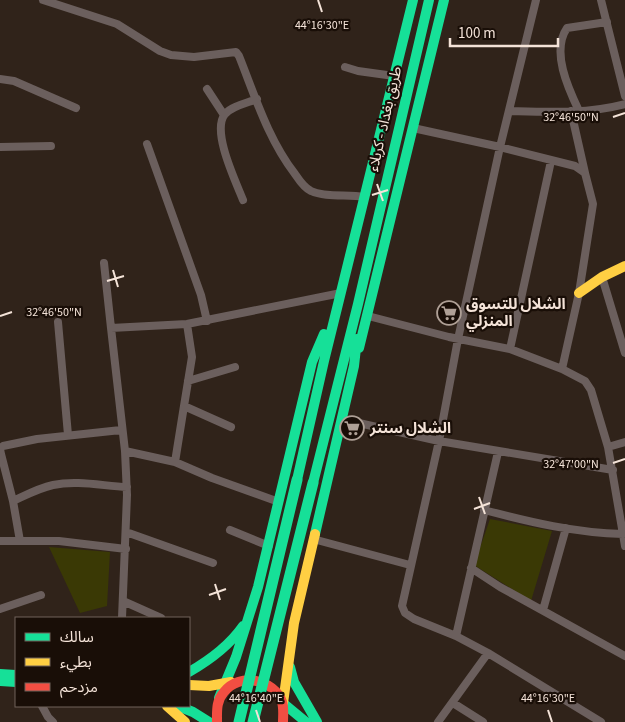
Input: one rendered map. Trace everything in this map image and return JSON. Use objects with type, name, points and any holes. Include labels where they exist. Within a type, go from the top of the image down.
[{"type":"main road","points":[[238,722],[413,0]]},
{"type":"main road","name":"طريق بغداد - كربلاء","points":[[358,304],[429,0]]},
{"type":"main road","points":[[283,703],[294,623],[313,539],[444,0]]},
{"type":"main road","points":[[369,177],[377,183],[386,180]]},
{"type":"main road","points":[[363,201],[372,204],[379,212]]},
{"type":"main road","points":[[580,293],[602,277],[625,266]]},
{"type":"main road","points":[[180,707],[214,720],[219,698],[227,683],[251,610],[269,546],[312,362],[340,296]]},
{"type":"main road","points":[[354,366],[358,304]]},
{"type":"main road","points":[[253,722],[358,304]]},
{"type":"main road","points":[[190,671],[211,659],[231,641],[243,626],[251,610]]},
{"type":"main road","points":[[289,653],[294,682],[318,722]]},
{"type":"main road","points":[[0,674],[15,675]]},
{"type":"main road","points":[[219,698],[229,686],[242,680]]},
{"type":"main road","points":[[190,685],[208,686],[242,680],[257,680],[270,685],[280,696],[283,703],[285,714],[283,722]]},
{"type":"main road","points":[[0,681],[15,682]]},
{"type":"main road","points":[[283,703],[306,722]]},
{"type":"main road","points":[[168,707],[185,722]]},
{"type":"street","points":[[43,0],[117,24],[170,56],[194,57],[236,52],[278,150],[304,187],[311,191],[363,201]]},
{"type":"street","points":[[536,0],[500,147],[458,339],[439,441],[402,606],[405,613],[414,619],[456,636],[488,653],[601,722]]},
{"type":"street","points":[[602,0],[625,96]]},
{"type":"street","points":[[562,369],[580,293],[593,204],[585,173],[572,97],[560,50],[562,35],[567,28],[607,22]]},
{"type":"street","points":[[345,67],[358,71],[394,76]]},
{"type":"street","points":[[0,79],[14,81],[76,108]]},
{"type":"street","points":[[207,89],[224,115]]},
{"type":"street","points":[[243,200],[225,153],[221,123],[224,115],[233,108],[257,99]]},
{"type":"street","points":[[509,110],[575,111],[609,108],[625,104]]},
{"type":"street","points":[[413,128],[575,166],[585,173]]},
{"type":"street","points":[[147,144],[201,295],[207,320]]},
{"type":"street","points":[[0,147],[51,146]]},
{"type":"street","points":[[510,349],[551,161]]},
{"type":"street","points":[[104,263],[121,430],[125,451],[127,487],[122,617]]},
{"type":"street","points":[[602,277],[625,353]]},
{"type":"street","points":[[110,328],[187,324],[340,296]]},
{"type":"street","points":[[368,316],[458,339],[510,349],[562,369],[585,381],[591,390],[608,447],[625,546]]},
{"type":"street","points":[[58,322],[68,435]]},
{"type":"street","points":[[175,462],[192,357],[187,324]]},
{"type":"street","points":[[188,381],[235,368]]},
{"type":"street","points":[[184,406],[231,427]]},
{"type":"street","points":[[341,419],[439,441],[613,470]]},
{"type":"street","points":[[20,541],[13,501],[0,449],[2,444],[121,430]]},
{"type":"street","points":[[608,447],[625,442]]},
{"type":"street","points":[[125,451],[175,462],[212,478],[279,502]]},
{"type":"street","points":[[456,636],[498,452]]},
{"type":"street","points":[[13,501],[53,485],[71,483],[127,487]]},
{"type":"street","points":[[484,510],[566,528],[596,533],[623,534]]},
{"type":"street","points":[[543,610],[566,528]]},
{"type":"street","points":[[230,530],[269,546]]},
{"type":"street","points":[[126,532],[213,563]]},
{"type":"street","points":[[313,539],[410,565]]},
{"type":"street","points":[[0,541],[59,541],[126,549]]},
{"type":"street","points":[[471,568],[500,587],[625,656]]},
{"type":"street","points":[[0,609],[41,594]]},
{"type":"street","points":[[123,601],[159,617]]},
{"type":"street","points":[[438,722],[488,653]]},
{"type":"street","points":[[453,703],[483,722]]},
{"type":"street","points":[[43,707],[53,722]]},
{"type":"shaded area","points":[[490,519],[552,531],[531,601],[474,565]]},
{"type":"shaded area","points":[[49,547],[110,552],[107,606],[80,613]]},
{"type":"traffic: fast","points":[[297,480],[324,361],[413,0]]},
{"type":"traffic: fast","points":[[313,483],[358,304],[429,0]]},
{"type":"traffic: fast","points":[[359,348],[444,0]]},
{"type":"traffic: fast","points":[[219,698],[236,657],[258,587],[312,362],[324,334]]},
{"type":"traffic: fast","points":[[315,534],[354,366],[357,339]]},
{"type":"traffic: fast","points":[[239,722],[297,480]]},
{"type":"traffic: fast","points":[[253,722],[313,483]]},
{"type":"traffic: fast","points":[[190,671],[219,652],[243,626]]},
{"type":"traffic: fast","points":[[290,667],[294,682],[317,722]]},
{"type":"traffic: fast","points":[[0,674],[15,675]]},
{"type":"traffic: fast","points":[[0,681],[15,682]]},
{"type":"traffic: fast","points":[[283,703],[306,722]]},
{"type":"traffic: fast","points":[[180,707],[209,722]]},
{"type":"traffic: slow","points":[[579,293],[602,277],[625,266]]},
{"type":"traffic: slow","points":[[283,703],[294,623],[315,534]]},
{"type":"traffic: slow","points":[[190,685],[209,686],[231,682]]},
{"type":"traffic: slow","points":[[168,707],[185,722]]},
{"type":"traffic: jam","points":[[217,722],[221,695],[230,686],[247,680],[264,683],[278,694],[283,704],[283,722]]},
{"type":"place","name":"الشلال للتسوق المنزلي","points":[[449,313]]},
{"type":"place","name":"الشلال سنتر","points":[[352,428]]}]
